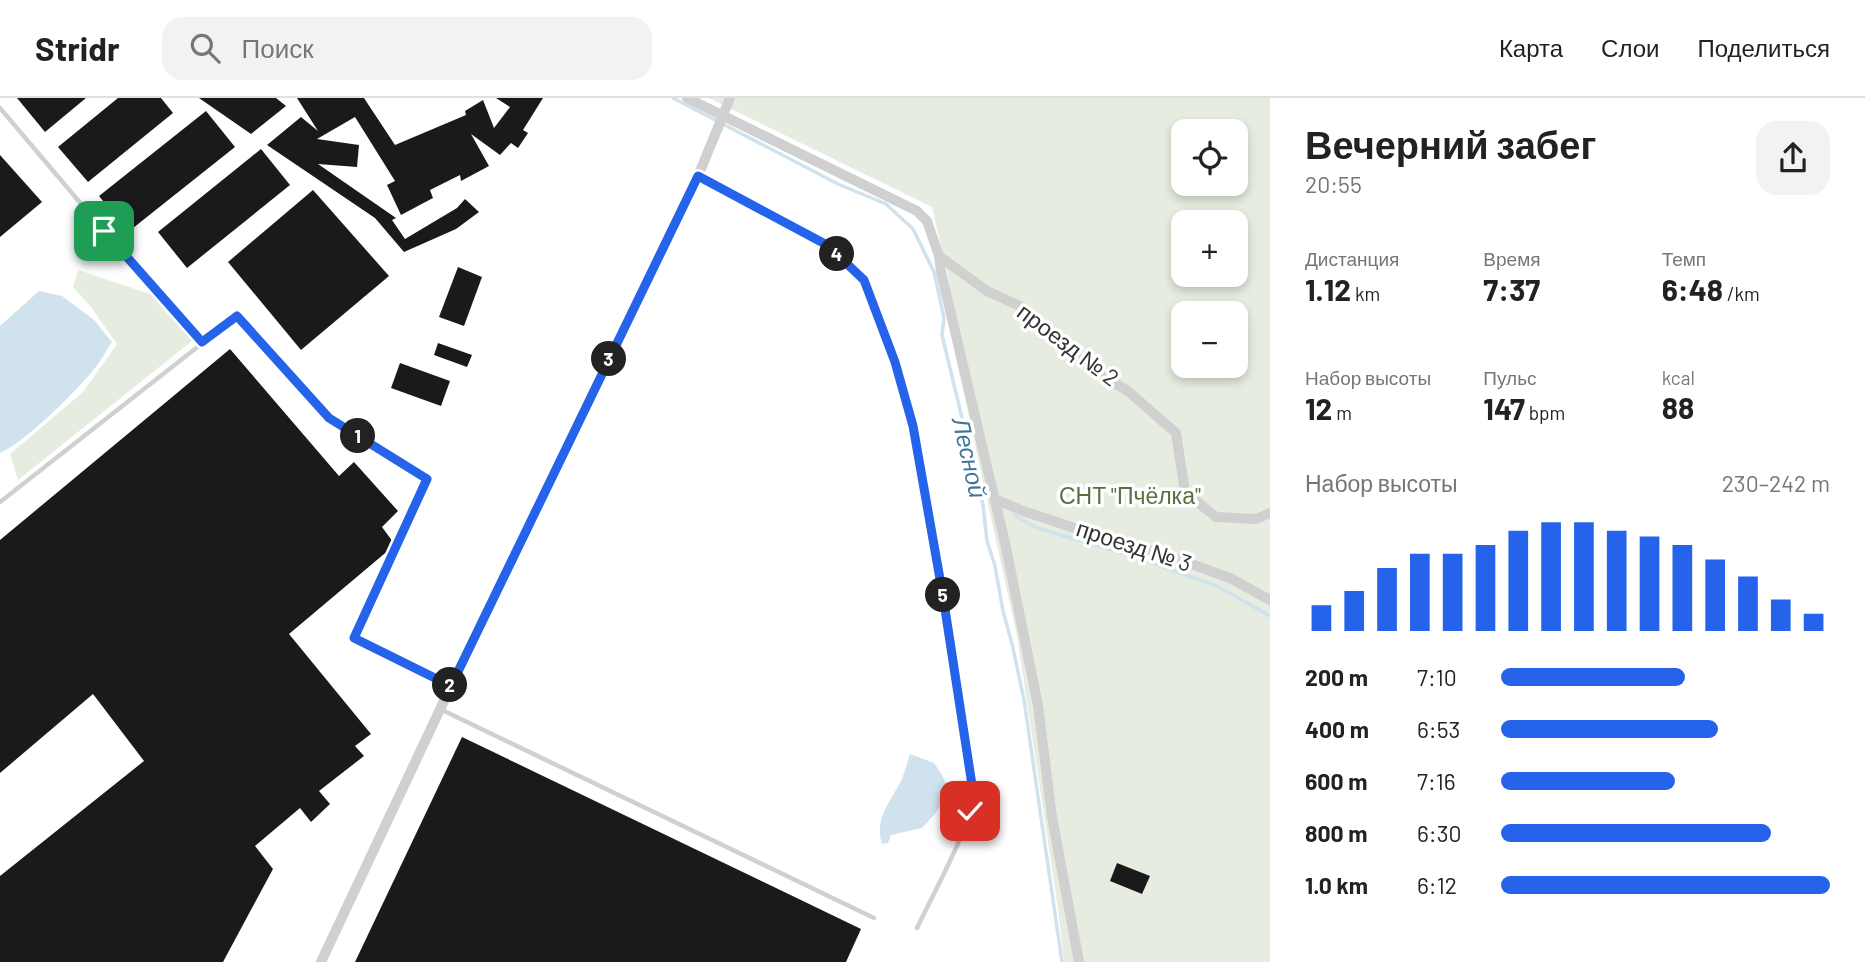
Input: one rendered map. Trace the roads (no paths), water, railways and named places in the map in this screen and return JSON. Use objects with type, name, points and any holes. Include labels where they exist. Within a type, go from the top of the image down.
[{"type":"street","points":[[687,98],[917,211],[927,221],[939,257],[995,499],[1038,705],[1052,817],[1079,962]]},
{"type":"street","points":[[321,962],[451,686],[698,176],[730,98]]},
{"type":"street","name":"проезд № 2","points":[[939,257],[987,291],[1024,308],[1075,357],[1129,392],[1175,432],[1185,492],[1216,517],[1256,519],[1270,513]]},
{"type":"street","name":"проезд № 3","points":[[995,499],[1023,511],[1166,555],[1230,578],[1270,600]]},
{"type":"lane","points":[[0,108],[202,342]]},
{"type":"lane","points":[[698,176],[827,245],[864,280],[895,362],[913,426],[932,524],[974,798],[952,855],[917,928]]},
{"type":"lane","points":[[0,502],[237,316],[329,418],[427,479],[354,638],[451,686]]},
{"type":"lane","points":[[440,709],[874,918]]},
{"type":"water","points":[[39,291],[62,296],[94,320],[112,342],[93,370],[60,405],[21,440],[0,453],[0,326]]},
{"type":"water","points":[[910,754],[934,763],[949,791],[935,814],[922,828],[891,835],[888,843],[882,844],[882,819],[901,781]]},
{"type":"waterway","name":"Лесной","points":[[673,98],[838,184],[886,204],[913,229],[934,272],[944,318],[942,335],[983,505],[987,541],[995,566],[1024,700],[1062,962]]},
{"type":"waterway","points":[[1014,515],[1037,528],[1129,555],[1217,586],[1270,616]]},
{"type":"park label","name":"СНТ \"Пчёлка\"","points":[[1130,496]]}]
